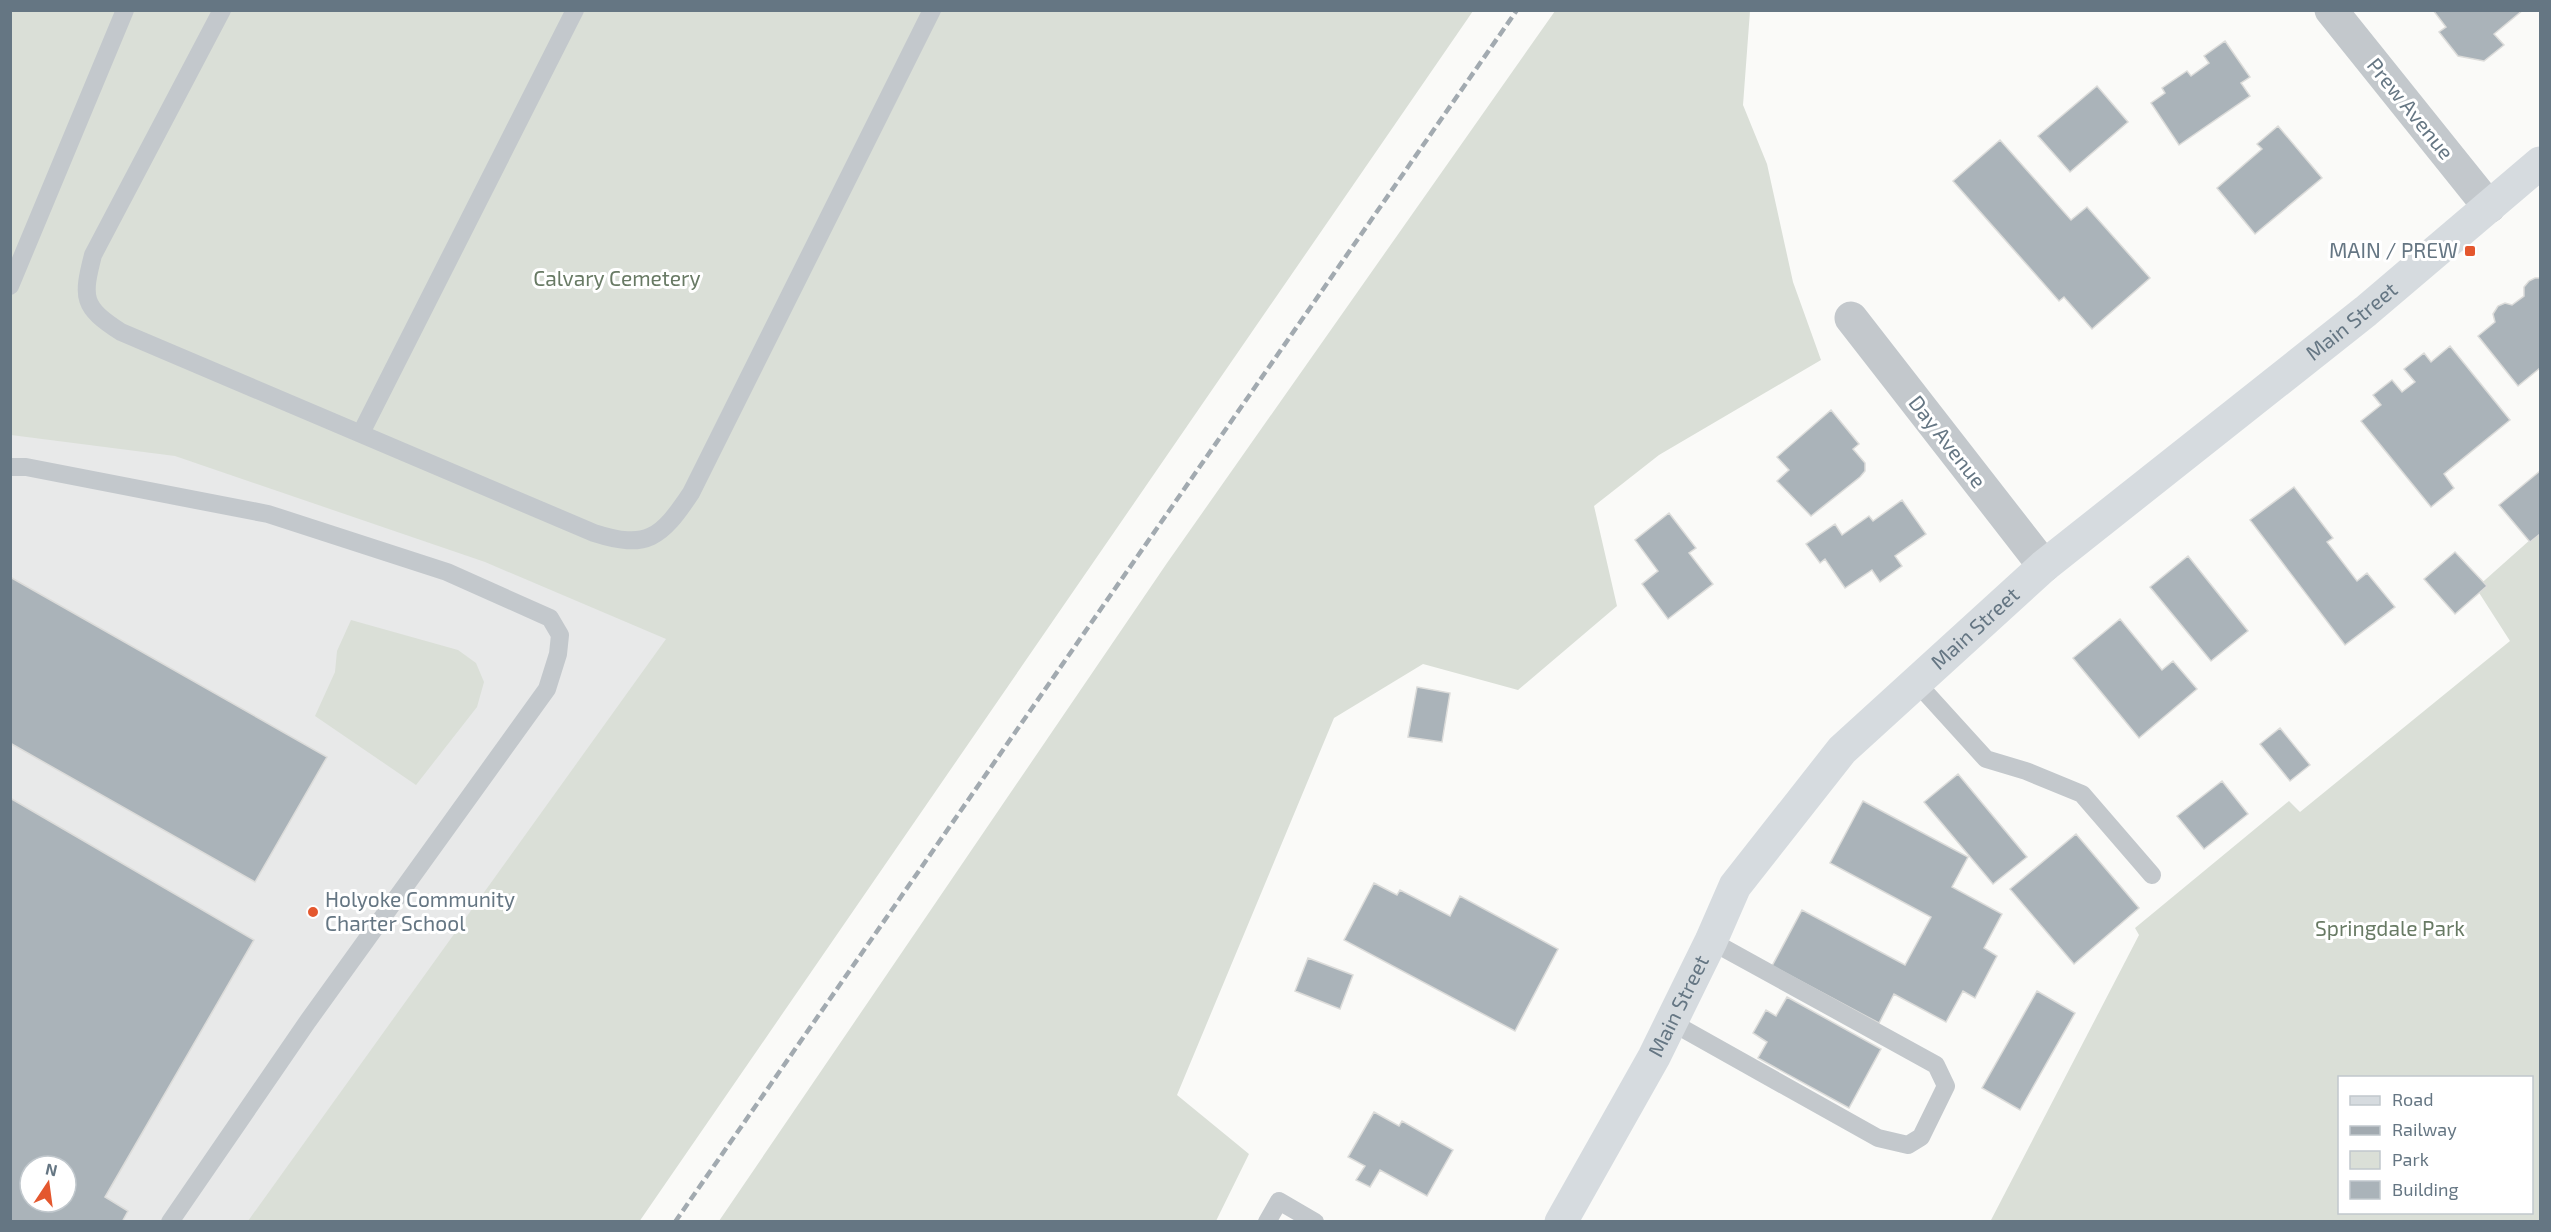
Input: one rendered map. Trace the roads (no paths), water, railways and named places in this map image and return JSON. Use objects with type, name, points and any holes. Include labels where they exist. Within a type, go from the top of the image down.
[{"type":"main road","name":"Main Street","points":[[1561,1221],[1654,1057],[1711,941],[1735,886],[1842,750],[2044,566],[2366,311],[2541,163]]},
{"type":"street","name":"Prew Avenue","points":[[2331,10],[2489,207]]},
{"type":"street","name":"Day Avenue","points":[[1851,318],[2044,566]]},
{"type":"lane","points":[[10,286],[125,10]]},
{"type":"lane","points":[[222,10],[93,255],[86,295],[91,310],[121,332],[594,533],[618,541],[641,541],[658,533],[677,514],[691,493],[932,10]]},
{"type":"lane","points":[[361,433],[575,10]]},
{"type":"lane","points":[[10,467],[26,467],[268,514],[447,572],[550,618],[560,635],[558,654],[547,689],[308,1021],[170,1221]]},
{"type":"lane","points":[[1916,682],[1986,759],[2026,771],[2082,794],[2152,875]]},
{"type":"lane","points":[[1671,1022],[1878,1138],[1908,1145],[1921,1137],[1946,1086],[1936,1065],[1711,941]]},
{"type":"lane","points":[[1267,1221],[1279,1201],[1315,1221]]},
{"type":"railway","points":[[675,1222],[1517,10]]},
{"type":"place","name":"MAIN / PREW","points":[[2470,251]]},
{"type":"place","name":"Holyoke Community Charter School","points":[[313,912]]},
{"type":"park label","name":"Calvary Cemetery","points":[[617,279]]},
{"type":"park label","name":"Springdale Park","points":[[2390,929]]}]
